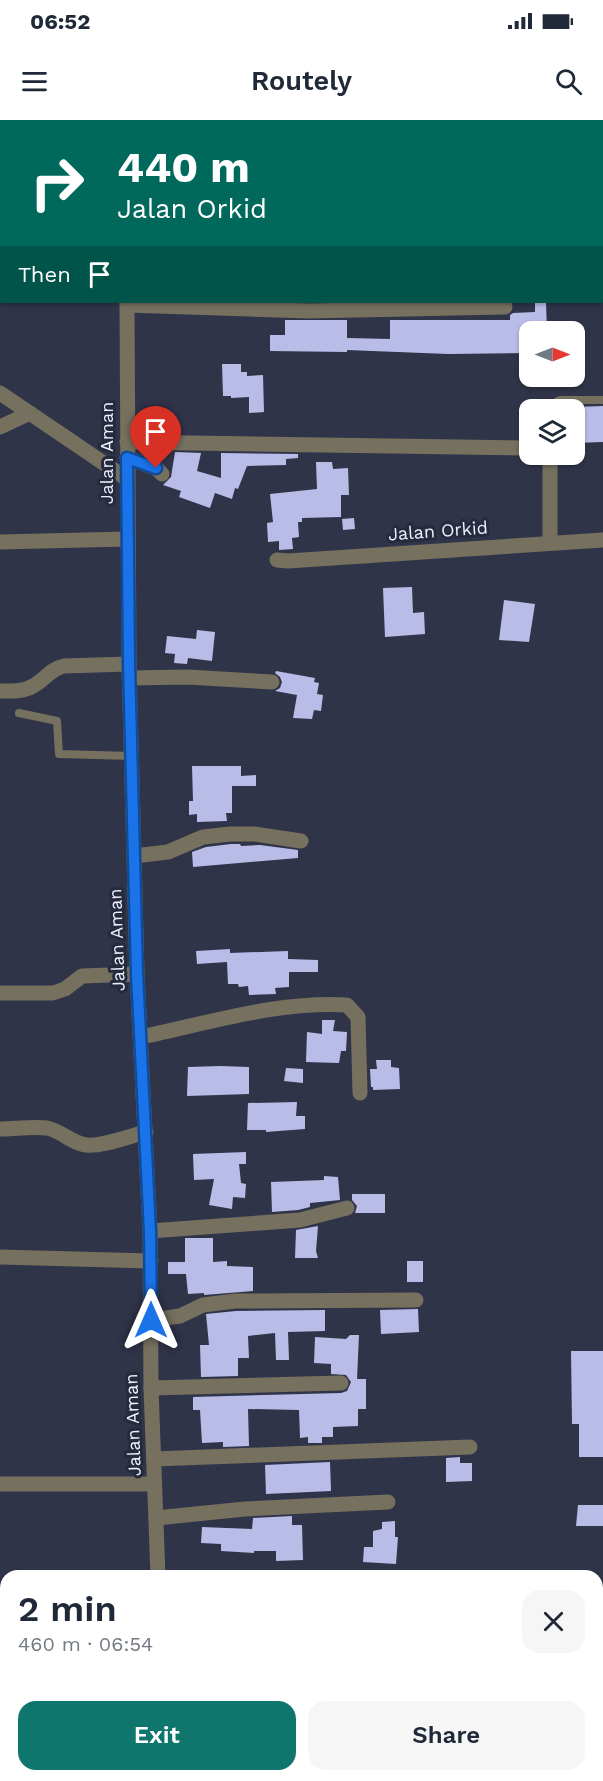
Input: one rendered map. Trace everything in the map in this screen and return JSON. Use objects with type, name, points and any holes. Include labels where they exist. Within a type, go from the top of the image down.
[{"type":"street","points":[[135,304],[309,311],[505,307]]},
{"type":"street","name":"Jalan Aman","points":[[135,304],[127,442],[129,671],[137,974],[146,1132],[151,1320],[165,1459],[154,1484],[167,1518],[159,1570]]},
{"type":"street","points":[[0,393],[127,479]]},
{"type":"street","points":[[0,427],[30,413]]},
{"type":"street","points":[[127,442],[519,448]]},
{"type":"street","points":[[127,458],[156,468],[162,474]]},
{"type":"street","points":[[550,465],[550,542]]},
{"type":"street","points":[[0,542],[127,539]]},
{"type":"street","name":"Jalan Orkid","points":[[277,560],[603,540]]},
{"type":"street","points":[[0,691],[22,691],[34,686],[54,668],[64,666],[272,682]]},
{"type":"street","points":[[134,856],[168,852],[203,837],[230,834],[254,834],[301,841]]},
{"type":"street","points":[[0,993],[53,993],[65,989],[82,976],[137,974]]},
{"type":"street","points":[[141,1037],[275,1007],[347,1005],[358,1017],[360,1093]]},
{"type":"street","points":[[0,1130],[47,1128],[59,1132],[72,1141],[86,1145],[99,1145],[146,1132]]},
{"type":"street","points":[[150,1231],[300,1220],[346,1208]]},
{"type":"street","points":[[0,1257],[151,1261]]},
{"type":"street","points":[[151,1320],[180,1316],[203,1305],[235,1301],[416,1300]]},
{"type":"street","points":[[157,1388],[340,1383]]},
{"type":"street","points":[[165,1459],[470,1447]]},
{"type":"street","points":[[0,1484],[154,1484]]},
{"type":"street","points":[[167,1518],[245,1509],[387,1502]]},
{"type":"lane","points":[[585,400],[603,400]]},
{"type":"lane","points":[[19,713],[57,721],[58,754],[132,756]]},
{"type":"building","points":[[535,303],[546,303],[547,321],[519,321],[519,353],[270,351],[270,335],[285,335],[285,320],[347,320],[347,338],[390,339],[390,320],[510,320],[510,315],[535,312]]},
{"type":"building","points":[[222,364],[241,364],[241,372],[247,372],[247,376],[263,375],[264,412],[249,413],[249,397],[223,396]]},
{"type":"building","points":[[603,406],[603,442],[585,443],[585,407]]},
{"type":"building","points":[[175,452],[201,453],[197,471],[221,478],[221,453],[298,454],[298,458],[286,459],[286,465],[247,466],[238,489],[235,488],[232,499],[215,493],[210,508],[179,497],[181,491],[163,485],[171,477]]},
{"type":"building","points":[[316,462],[332,462],[333,469],[348,468],[349,495],[341,495],[341,517],[302,518],[302,522],[298,522],[299,537],[292,538],[293,549],[279,550],[279,541],[268,542],[267,523],[273,522],[270,494],[317,489]]},
{"type":"building","points":[[354,518],[355,529],[343,530],[342,519]]},
{"type":"building","points":[[412,587],[413,613],[424,612],[425,634],[385,637],[383,588]]},
{"type":"building","points":[[504,600],[535,604],[529,642],[499,640]]},
{"type":"building","points":[[197,630],[215,632],[212,661],[188,658],[187,664],[174,663],[175,654],[165,653],[167,636],[196,639]]},
{"type":"building","points":[[276,671],[315,678],[314,682],[319,683],[317,694],[323,695],[321,711],[314,710],[312,719],[293,718],[297,695],[275,691],[280,688],[282,682],[275,673]]},
{"type":"building","points":[[192,766],[241,766],[241,776],[256,775],[256,786],[232,786],[232,813],[226,813],[227,821],[197,822],[197,814],[189,815],[189,801],[193,801]]},
{"type":"building","points":[[231,844],[298,850],[298,858],[193,867],[192,852],[206,847]]},
{"type":"building","points":[[230,949],[230,953],[288,951],[288,959],[318,960],[318,972],[289,972],[289,987],[275,988],[276,994],[249,995],[248,986],[239,987],[238,984],[228,984],[227,962],[197,964],[196,951]]},
{"type":"building","points":[[322,1020],[335,1020],[333,1031],[347,1032],[346,1051],[341,1051],[339,1063],[306,1062],[307,1032],[322,1034]]},
{"type":"building","points":[[376,1060],[391,1060],[391,1067],[399,1068],[400,1089],[373,1090],[370,1069],[377,1069]]},
{"type":"building","points":[[188,1067],[249,1067],[249,1094],[187,1096]]},
{"type":"building","points":[[286,1068],[303,1069],[303,1083],[284,1081]]},
{"type":"building","points":[[297,1102],[296,1116],[305,1116],[305,1129],[266,1132],[266,1130],[247,1130],[248,1103]]},
{"type":"building","points":[[246,1152],[246,1164],[239,1164],[241,1183],[246,1184],[245,1198],[233,1197],[232,1209],[209,1205],[214,1179],[194,1180],[193,1154]]},
{"type":"building","points":[[324,1176],[338,1177],[340,1200],[310,1203],[310,1207],[298,1210],[272,1212],[271,1182],[324,1180]]},
{"type":"building","points":[[352,1194],[385,1194],[385,1213],[355,1213],[357,1206],[352,1200]]},
{"type":"building","points":[[318,1226],[316,1251],[318,1258],[295,1258],[296,1230]]},
{"type":"building","points":[[185,1238],[213,1238],[213,1262],[227,1261],[227,1266],[253,1267],[253,1291],[188,1294],[186,1274],[168,1274],[168,1262],[185,1262]]},
{"type":"building","points":[[407,1261],[423,1261],[423,1282],[407,1282]]},
{"type":"building","points":[[418,1309],[419,1332],[381,1334],[380,1310]]},
{"type":"building","points":[[325,1310],[325,1331],[288,1332],[289,1360],[276,1360],[275,1333],[248,1336],[249,1358],[238,1358],[238,1376],[201,1377],[200,1345],[209,1345],[206,1314],[236,1311]]},
{"type":"building","points":[[350,1335],[359,1335],[357,1379],[366,1379],[366,1409],[358,1409],[358,1426],[333,1427],[333,1437],[322,1437],[322,1443],[308,1443],[308,1437],[300,1438],[299,1410],[248,1409],[249,1446],[223,1447],[223,1442],[202,1443],[200,1410],[193,1410],[193,1397],[347,1391],[351,1382],[346,1375],[331,1374],[331,1364],[314,1363],[315,1337],[346,1339]]},
{"type":"building","points":[[571,1351],[603,1351],[603,1457],[579,1457],[579,1424],[572,1424]]},
{"type":"building","points":[[460,1457],[460,1463],[472,1463],[472,1481],[446,1482],[446,1458]]},
{"type":"building","points":[[330,1462],[331,1491],[266,1494],[265,1465]]},
{"type":"building","points":[[578,1505],[603,1505],[603,1526],[576,1526]]},
{"type":"building","points":[[292,1516],[292,1525],[302,1525],[303,1560],[276,1561],[276,1551],[254,1551],[254,1553],[221,1551],[221,1544],[201,1543],[202,1527],[252,1529],[253,1518]]},
{"type":"building","points":[[395,1521],[395,1537],[398,1537],[396,1564],[363,1562],[364,1547],[373,1547],[373,1531],[382,1529],[382,1522]]},
{"type":"route","points":[[151,1320],[146,1132],[137,974],[129,664],[127,458],[156,468]]}]
